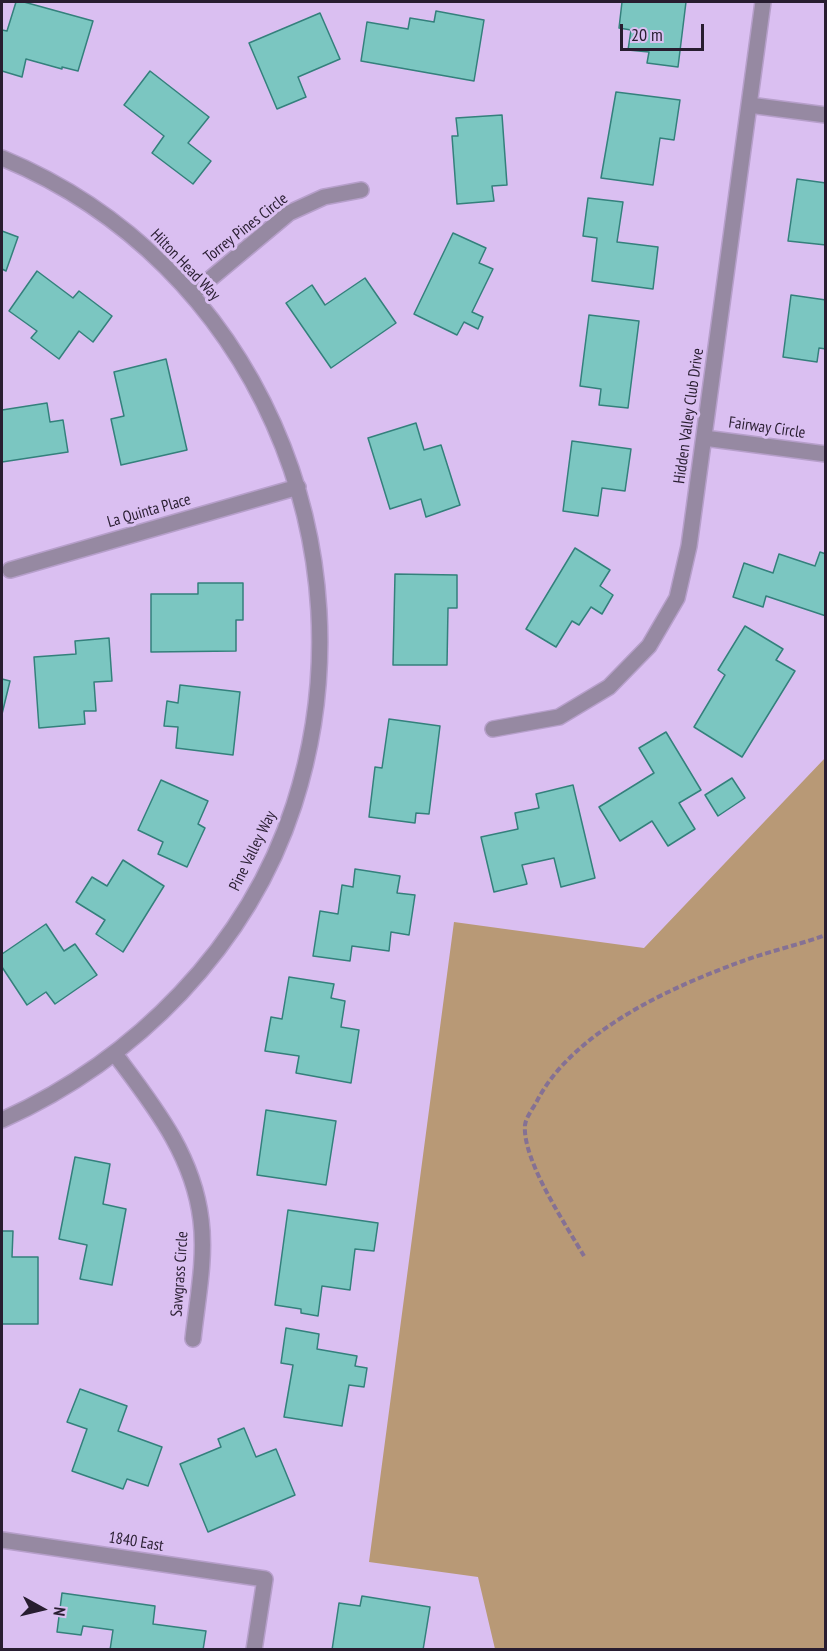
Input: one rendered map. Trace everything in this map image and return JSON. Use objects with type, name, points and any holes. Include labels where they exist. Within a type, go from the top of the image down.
[{"type":"street","name":"Hidden Valley Club Drive","points":[[493,729],[559,717],[609,687],[649,646],[676,598],[689,546],[763,2]]},
{"type":"street","points":[[749,105],[825,115]]},
{"type":"street","name":"Hilton Head Way","points":[[2,158],[30,170],[89,204],[142,245],[192,294],[225,336],[254,383],[279,433],[298,487]]},
{"type":"street","name":"Torrey Pines Circle","points":[[192,294],[290,213],[324,197],[361,190]]},
{"type":"street","name":"Fairway Circle","points":[[704,438],[825,454]]},
{"type":"street","name":"La Quinta Place","points":[[10,570],[298,487]]},
{"type":"street","name":"Pine Valley Way","points":[[2,1120],[68,1086],[115,1054],[153,1023],[217,950],[243,912],[272,860],[294,807],[309,752],[317,697],[321,640],[317,577],[310,535],[298,487]]},
{"type":"street","name":"Sawgrass Circle","points":[[115,1054],[174,1137],[187,1163],[196,1192],[201,1221],[202,1250],[193,1340]]},
{"type":"street","name":"1840 East","points":[[2,1539],[265,1579],[254,1650]]},
{"type":"path","points":[[584,1256],[531,1157],[525,1124],[544,1087],[568,1057],[616,1023],[658,998],[745,960],[825,935]]},
{"type":"shaded area","points":[[825,758],[825,1649],[495,1649],[478,1577],[369,1562],[454,922],[644,948]]},
{"type":"building","points":[[16,2],[24,2],[93,21],[78,71],[26,59],[22,77],[2,71],[2,30],[7,31]]},
{"type":"building","points":[[622,2],[686,2],[678,67],[647,63],[649,52],[628,50],[631,30],[619,28]]},
{"type":"building","points":[[436,11],[484,20],[474,81],[361,61],[367,22],[408,29],[410,18],[434,22]]},
{"type":"building","points":[[320,13],[340,59],[298,77],[306,97],[277,109],[249,43]]},
{"type":"building","points":[[150,71],[209,117],[188,143],[211,161],[193,184],[152,153],[164,136],[124,105]]},
{"type":"building","points":[[616,92],[680,100],[674,140],[660,138],[653,185],[601,178]]},
{"type":"building","points":[[502,115],[507,185],[492,186],[494,201],[457,204],[452,136],[458,136],[456,118]]},
{"type":"building","points":[[797,179],[826,183],[826,245],[788,241]]},
{"type":"building","points":[[588,198],[623,202],[617,242],[658,247],[653,289],[592,281],[597,238],[583,236]]},
{"type":"building","points":[[2,231],[18,237],[6,271],[2,269]]},
{"type":"building","points":[[453,233],[486,248],[479,263],[493,269],[472,312],[483,317],[478,329],[464,322],[457,335],[414,314]]},
{"type":"building","points":[[37,271],[73,298],[79,291],[112,316],[93,342],[79,331],[59,359],[31,338],[37,331],[9,311]]},
{"type":"building","points":[[365,278],[396,323],[331,368],[286,303],[312,285],[325,305]]},
{"type":"building","points":[[791,295],[826,300],[826,349],[819,348],[817,362],[783,357]]},
{"type":"building","points":[[589,315],[639,321],[628,408],[599,405],[601,389],[580,386]]},
{"type":"building","points":[[166,359],[187,450],[121,465],[111,419],[124,416],[114,372]]},
{"type":"building","points":[[47,403],[50,422],[63,420],[68,452],[2,462],[2,410]]},
{"type":"building","points":[[416,423],[424,450],[441,445],[460,505],[426,517],[421,499],[390,509],[368,438]]},
{"type":"building","points":[[572,441],[631,449],[625,491],[602,488],[598,516],[563,511]]},
{"type":"building","points":[[575,548],[610,570],[600,586],[613,595],[602,614],[591,607],[579,625],[572,621],[556,647],[526,629]]},
{"type":"building","points":[[820,552],[826,554],[826,616],[766,596],[763,607],[733,597],[744,563],[773,573],[779,554],[815,566]]},
{"type":"building","points":[[395,574],[457,575],[457,608],[448,608],[447,665],[393,665]]},
{"type":"building","points":[[198,583],[243,583],[243,620],[236,620],[236,651],[151,652],[151,594],[198,594]]},
{"type":"building","points":[[745,626],[783,649],[776,660],[795,671],[742,757],[694,727],[725,675],[718,670]]},
{"type":"building","points":[[109,638],[112,681],[94,682],[96,711],[84,711],[85,724],[39,728],[34,657],[76,654],[75,641]]},
{"type":"building","points":[[2,679],[10,681],[2,714]]},
{"type":"building","points":[[180,685],[240,692],[233,755],[176,748],[178,727],[164,726],[167,701],[178,703]]},
{"type":"building","points":[[389,719],[440,726],[429,814],[416,813],[415,823],[369,817],[375,767],[382,768]]},
{"type":"building","points":[[666,732],[701,790],[679,803],[695,829],[668,846],[652,821],[620,841],[599,807],[654,773],[639,748]]},
{"type":"building","points":[[732,778],[745,798],[718,816],[705,795]]},
{"type":"building","points":[[161,780],[208,801],[198,824],[205,828],[187,867],[158,854],[163,842],[138,830]]},
{"type":"building","points":[[573,785],[595,878],[561,887],[554,858],[522,865],[527,884],[494,892],[481,837],[518,829],[515,813],[539,808],[536,794]]},
{"type":"building","points":[[123,860],[164,886],[123,952],[96,934],[105,920],[76,902],[92,877],[107,886]]},
{"type":"building","points":[[355,869],[400,876],[397,893],[415,895],[409,935],[391,932],[389,951],[352,946],[350,961],[313,956],[320,911],[338,914],[342,885],[353,887]]},
{"type":"building","points":[[46,924],[64,951],[75,944],[97,975],[55,1004],[46,992],[27,1005],[2,967],[2,954]]},
{"type":"building","points":[[289,977],[334,984],[331,998],[345,1001],[341,1027],[359,1030],[351,1083],[296,1073],[299,1056],[265,1051],[271,1017],[282,1019]]},
{"type":"building","points":[[266,1110],[336,1121],[326,1185],[257,1175]]},
{"type":"building","points":[[75,1157],[110,1164],[103,1204],[126,1209],[112,1285],[80,1279],[87,1245],[59,1239]]},
{"type":"building","points":[[288,1210],[378,1223],[374,1251],[355,1249],[350,1290],[322,1286],[318,1316],[301,1313],[301,1309],[275,1305]]},
{"type":"building","points":[[2,1231],[13,1231],[12,1257],[38,1257],[38,1324],[2,1324]]},
{"type":"building","points":[[286,1328],[319,1334],[317,1349],[357,1356],[355,1366],[367,1368],[364,1387],[349,1385],[342,1426],[284,1417],[293,1365],[281,1363]]},
{"type":"building","points":[[80,1389],[127,1406],[118,1431],[162,1447],[148,1486],[127,1479],[123,1489],[72,1471],[87,1429],[67,1422]]},
{"type":"building","points":[[244,1428],[256,1457],[276,1449],[295,1495],[208,1532],[180,1464],[221,1447],[218,1439]]},
{"type":"building","points":[[62,1593],[155,1606],[153,1624],[206,1631],[203,1650],[110,1650],[113,1630],[83,1626],[81,1635],[57,1632]]},
{"type":"building","points":[[362,1596],[430,1607],[423,1650],[332,1650],[339,1603],[360,1606]]}]
